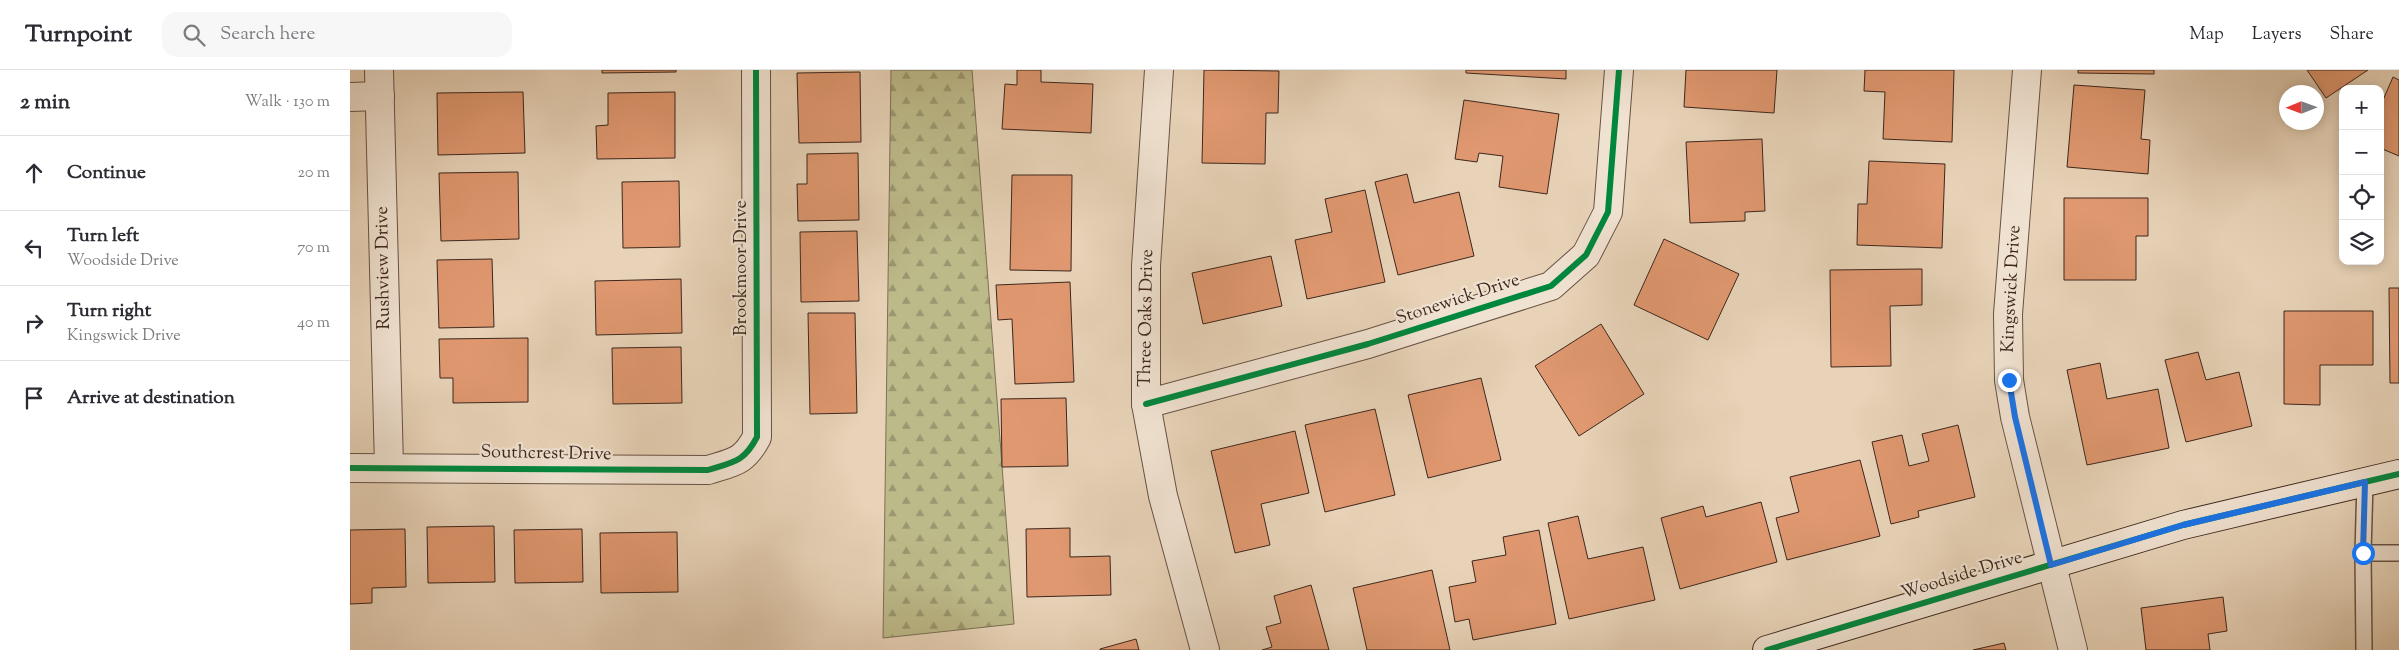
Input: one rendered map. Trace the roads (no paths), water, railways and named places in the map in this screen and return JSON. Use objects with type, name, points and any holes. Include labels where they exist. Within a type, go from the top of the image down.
[{"type":"street","name":"Brookmoor Drive","points":[[740,460],[749,453],[757,437],[756,70]]},
{"type":"street","name":"Three Oaks Drive","points":[[1159,70],[1146,266],[1146,404],[1163,496],[1205,650]]},
{"type":"street","name":"Stonewick Drive","points":[[1146,404],[1368,344],[1551,286],[1586,256],[1608,212],[1620,70]]},
{"type":"street","name":"Kingswick Drive","points":[[2027,70],[2008,314],[2009,380],[2015,417],[2073,650]]},
{"type":"street","points":[[350,97],[379,83]]},
{"type":"street","name":"Rushview Drive","points":[[379,83],[388,467]]},
{"type":"street","name":"Southcrest Drive","points":[[350,468],[708,470],[740,460]]},
{"type":"street","name":"Woodside Drive","points":[[1767,650],[2183,525],[2399,474]]},
{"type":"lane","points":[[2364,650],[2363,553],[2365,482]]},
{"type":"lane","points":[[2363,553],[2399,553]]}]
